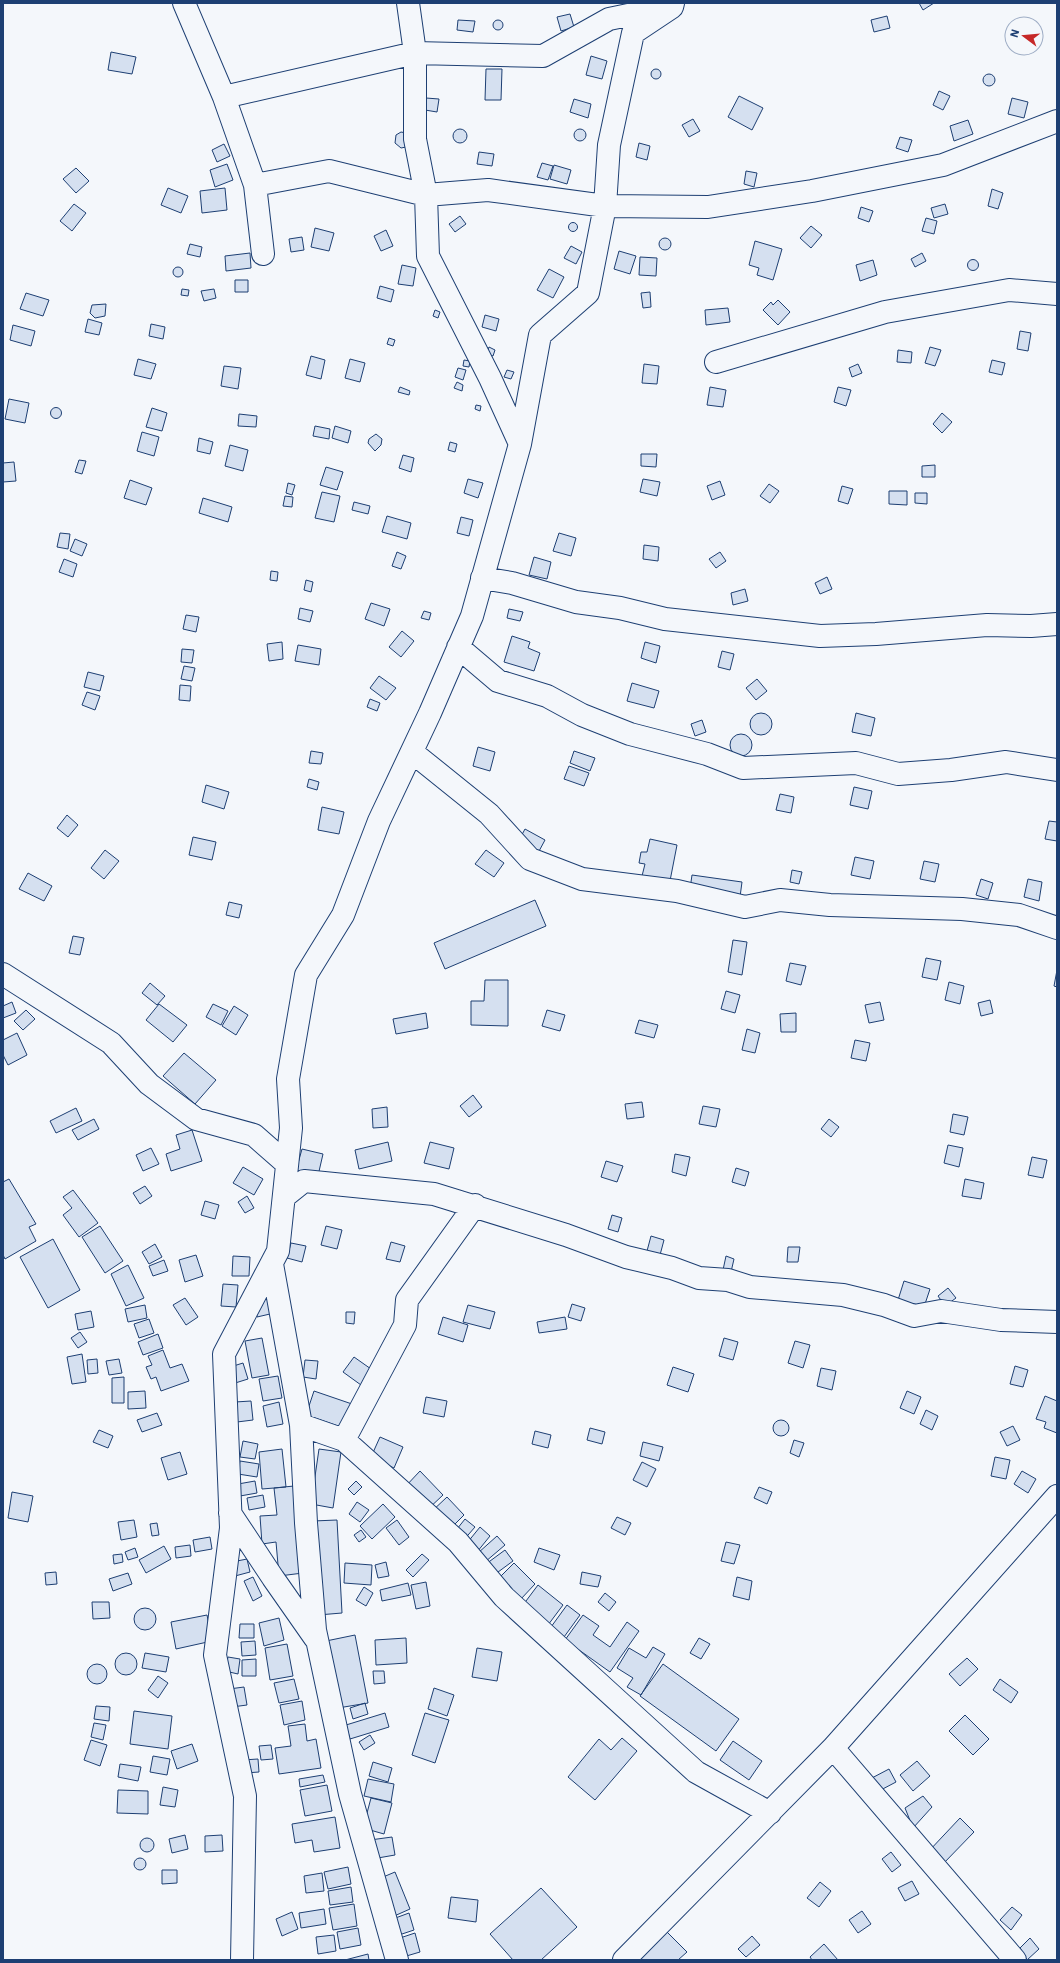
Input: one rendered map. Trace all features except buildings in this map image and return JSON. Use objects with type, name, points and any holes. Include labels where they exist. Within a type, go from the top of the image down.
[{"type":"street","points":[[184,3],[224,97],[255,185],[263,254]]},
{"type":"street","points":[[408,3],[415,53],[415,139],[426,194],[428,256],[490,378],[520,444]]},
{"type":"street","points":[[224,97],[415,53],[543,56],[609,19],[675,4]]},
{"type":"street","points":[[242,1960],[245,1796],[216,1655],[231,1528],[224,1354],[278,1251],[291,1128],[288,1079],[306,975],[343,915],[379,821],[412,752],[472,616],[520,444],[540,335],[588,293],[605,206],[609,145],[633,33],[675,4]]},
{"type":"street","points":[[255,185],[329,171],[426,194],[488,190],[605,206],[708,207],[812,191],[943,165],[1057,122]]},
{"type":"street","points":[[716,362],[885,312],[1009,290],[1057,294]]},
{"type":"street","points":[[482,578],[512,583],[576,602],[620,608],[665,619],[820,636],[876,634],[987,625],[1031,626],[1057,624]]},
{"type":"street","points":[[458,647],[498,681],[547,696],[582,715],[630,734],[707,754],[743,768],[856,763],[898,774],[951,770],[1006,762],[1057,770]]},
{"type":"street","points":[[412,752],[489,814],[530,859],[582,880],[677,891],[745,907],[780,900],[830,905],[962,909],[1019,915],[1057,928]]},
{"type":"street","points":[[3,974],[111,1043],[149,1084],[196,1119],[254,1135],[287,1164]]},
{"type":"street","points":[[284,1197],[304,1181],[434,1194],[475,1205],[626,1257],[672,1268],[699,1278],[728,1280],[750,1287],[843,1295],[884,1305],[914,1316],[940,1311],[1001,1320],[1057,1322]]},
{"type":"street","points":[[344,1440],[405,1325],[407,1300],[475,1205]]},
{"type":"street","points":[[272,1264],[301,1425],[306,1523],[317,1640],[350,1794],[397,1960]]},
{"type":"street","points":[[301,1425],[344,1440],[458,1542],[504,1597],[696,1772],[770,1812]]},
{"type":"street","points":[[624,1960],[833,1748],[1057,1496]]},
{"type":"street","points":[[230,1513],[272,1578],[317,1640]]},
{"type":"street","points":[[833,1748],[1015,1960]]}]
